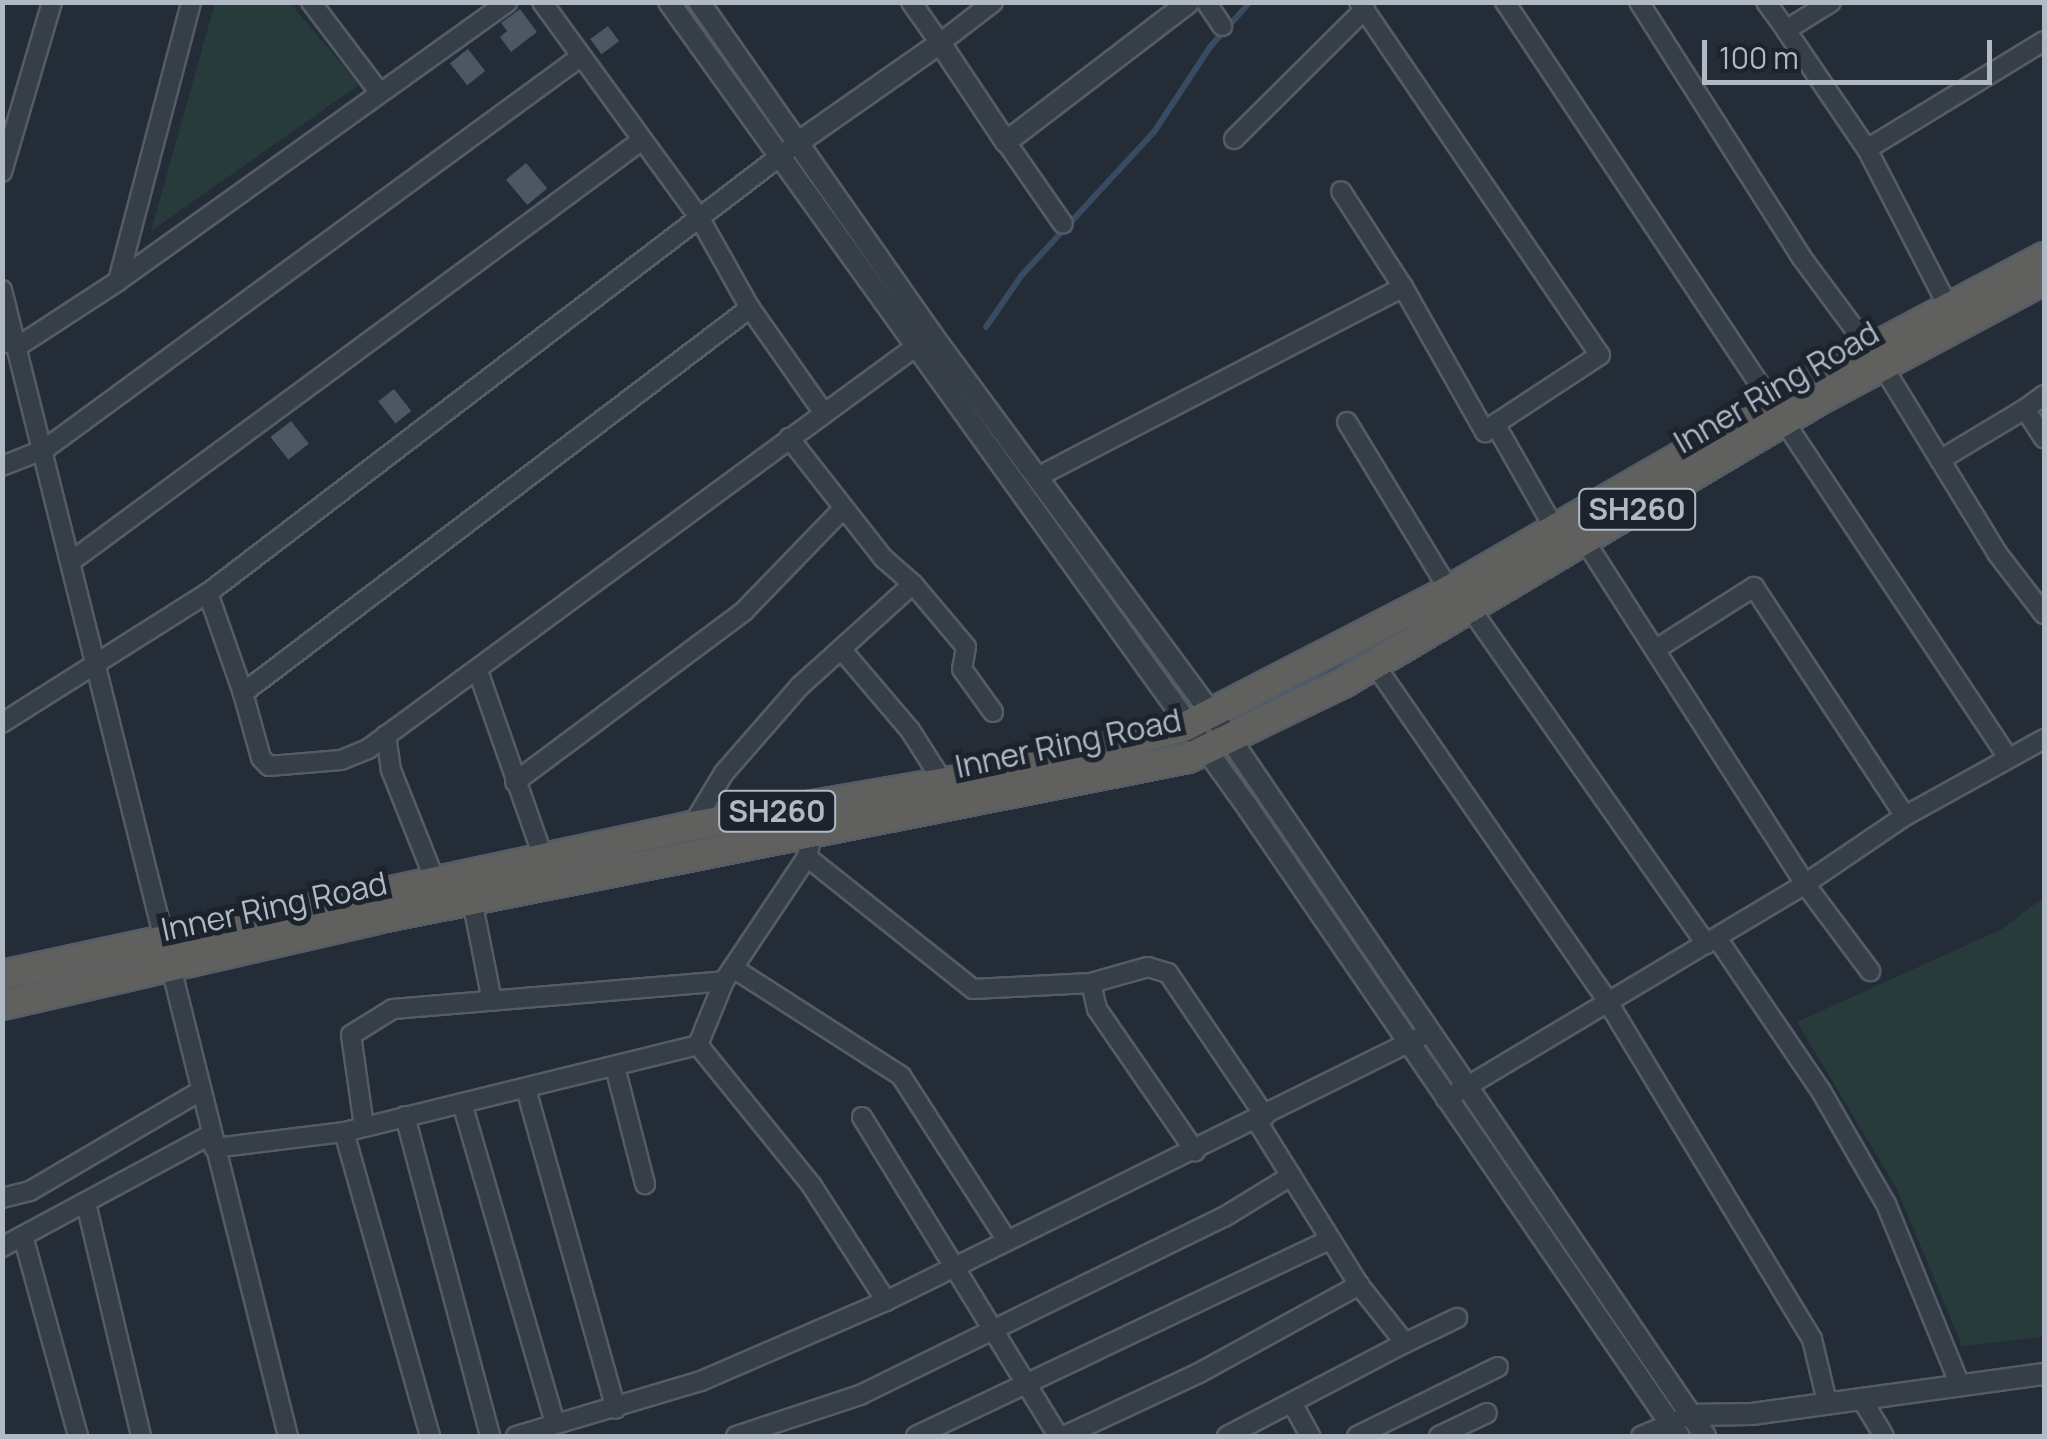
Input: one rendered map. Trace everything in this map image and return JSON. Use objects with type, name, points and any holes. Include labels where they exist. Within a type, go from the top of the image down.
[{"type":"highway","name":"Inner Ring Road","points":[[1876,357],[1948,306],[2044,257]]},
{"type":"highway","name":"Inner Ring Road","points":[[2,975],[169,951],[476,921],[1204,750],[1231,740],[1375,665],[1459,599],[1556,532],[1876,357],[2044,280]]},
{"type":"highway","name":"Inner Ring Road","points":[[2,1005],[169,951],[436,883],[546,862],[692,826],[943,782],[1197,718],[1585,541],[1776,414]]},
{"type":"street","points":[[2,172],[52,2]]},
{"type":"street","points":[[118,282],[191,2]]},
{"type":"street","points":[[311,2],[380,93]]},
{"type":"street","points":[[11,343],[118,282],[507,2]]},
{"type":"street","points":[[542,2],[700,220],[750,308],[824,412]]},
{"type":"street","points":[[669,2],[1041,475],[1197,718],[1204,750],[1410,1042],[1674,1430]]},
{"type":"street","points":[[699,2],[787,150],[914,348],[1197,718],[1231,740],[1705,1436]]},
{"type":"street","points":[[911,2],[1063,224]]},
{"type":"street","points":[[2,723],[97,667],[208,593],[787,150],[940,44],[993,2]]},
{"type":"street","points":[[1004,140],[1189,2]]},
{"type":"street","points":[[1206,2],[1222,26]]},
{"type":"street","points":[[1505,2],[1776,414],[1896,581],[2007,756]]},
{"type":"street","points":[[1639,2],[1802,258],[1876,357],[1997,553],[2044,614]]},
{"type":"street","points":[[1766,2],[1868,149],[1948,306]]},
{"type":"street","points":[[1786,30],[1831,2]]},
{"type":"street","points":[[1234,139],[1362,6],[1600,355],[1486,432],[1404,287],[1341,191]]},
{"type":"street","points":[[1868,149],[2044,41]]},
{"type":"street","points":[[2,466],[45,449],[580,57]]},
{"type":"street","points":[[73,560],[641,141]]},
{"type":"street","points":[[1014,483],[1041,475],[1404,287]]},
{"type":"street","points":[[2,290],[11,343],[45,449],[169,951],[199,1092],[288,1436]]},
{"type":"street","points":[[243,693],[750,308]]},
{"type":"street","points":[[208,593],[243,693],[260,758],[269,766],[341,760],[386,735],[478,671],[932,335]]},
{"type":"street","points":[[1940,460],[2044,395]]},
{"type":"street","points":[[2025,409],[2044,438]]},
{"type":"street","points":[[1347,422],[1459,599],[1821,1090],[1886,1204],[1960,1385]]},
{"type":"street","points":[[1495,424],[1556,532]]},
{"type":"street","points":[[790,438],[843,509],[966,646],[962,669],[992,712]]},
{"type":"street","points":[[516,782],[744,611],[843,509]]},
{"type":"street","points":[[1585,541],[1806,884],[1870,970]]},
{"type":"street","points":[[692,826],[724,773],[842,649],[913,584]]},
{"type":"street","points":[[1656,649],[1754,587],[1905,816]]},
{"type":"street","points":[[842,649],[910,730],[943,782]]},
{"type":"street","points":[[1375,665],[1606,999],[1812,1338],[1827,1402]]},
{"type":"street","points":[[478,671],[546,862]]},
{"type":"street","points":[[386,735],[391,770],[436,883]]},
{"type":"street","points":[[1446,1099],[1606,999],[1806,884],[1905,816],[2007,756],[2044,739]]},
{"type":"street","points":[[698,1045],[728,974],[810,844],[974,989],[1091,983],[1148,967],[1168,974],[1261,1119],[1291,1176],[1359,1285],[1405,1344]]},
{"type":"street","points":[[476,921],[492,1000]]},
{"type":"street","points":[[364,1126],[351,1035],[393,1009],[728,974],[901,1076],[1006,1239]]},
{"type":"street","points":[[1091,983],[1097,1010],[1195,1150]]},
{"type":"street","points":[[516,1436],[700,1381],[886,1301],[1006,1239],[1261,1119],[1431,1031]]},
{"type":"street","points":[[2,1247],[212,1142],[344,1132],[698,1045]]},
{"type":"street","points":[[698,1045],[812,1186],[886,1301]]},
{"type":"street","points":[[616,1067],[645,1184]]},
{"type":"street","points":[[526,1089],[616,1409]]},
{"type":"street","points":[[2,1198],[30,1191],[199,1092]]},
{"type":"street","points":[[462,1103],[554,1424]]},
{"type":"street","points":[[405,1116],[490,1436]]},
{"type":"street","points":[[862,1117],[1061,1436],[1273,1335],[1359,1285]]},
{"type":"street","points":[[344,1132],[430,1436]]},
{"type":"street","points":[[736,1436],[860,1395],[1224,1217],[1291,1176]]},
{"type":"street","points":[[86,1203],[141,1436]]},
{"type":"street","points":[[22,1236],[78,1436]]},
{"type":"street","points":[[916,1436],[1027,1387],[1330,1239]]},
{"type":"street","points":[[1226,1436],[1457,1318]]},
{"type":"street","points":[[1357,1436],[1498,1367]]},
{"type":"street","points":[[1641,1436],[1674,1430],[1690,1415],[2044,1374]]},
{"type":"street","points":[[1861,1398],[1884,1436]]},
{"type":"street","points":[[1292,1403],[1310,1436]]},
{"type":"street","points":[[1439,1436],[1487,1413]]},
{"type":"shaded area","points":[[215,3],[290,3],[359,85],[151,231]]},
{"type":"shaded area","points":[[2044,897],[2044,1337],[1962,1346],[1897,1189],[1797,1022],[2002,929]]},
{"type":"building","points":[[520,9],[537,32],[511,52],[500,37],[507,31],[501,23]]},
{"type":"building","points":[[608,26],[619,41],[601,54],[590,39]]},
{"type":"building","points":[[468,49],[485,71],[467,85],[450,63]]},
{"type":"building","points":[[526,163],[547,188],[527,205],[506,180]]},
{"type":"building","points":[[394,389],[411,411],[395,423],[378,401]]},
{"type":"building","points":[[291,421],[309,444],[288,460],[271,437]]},
{"type":"waterway","points":[[986,327],[1021,276],[1154,132],[1210,47],[1250,2]]}]
